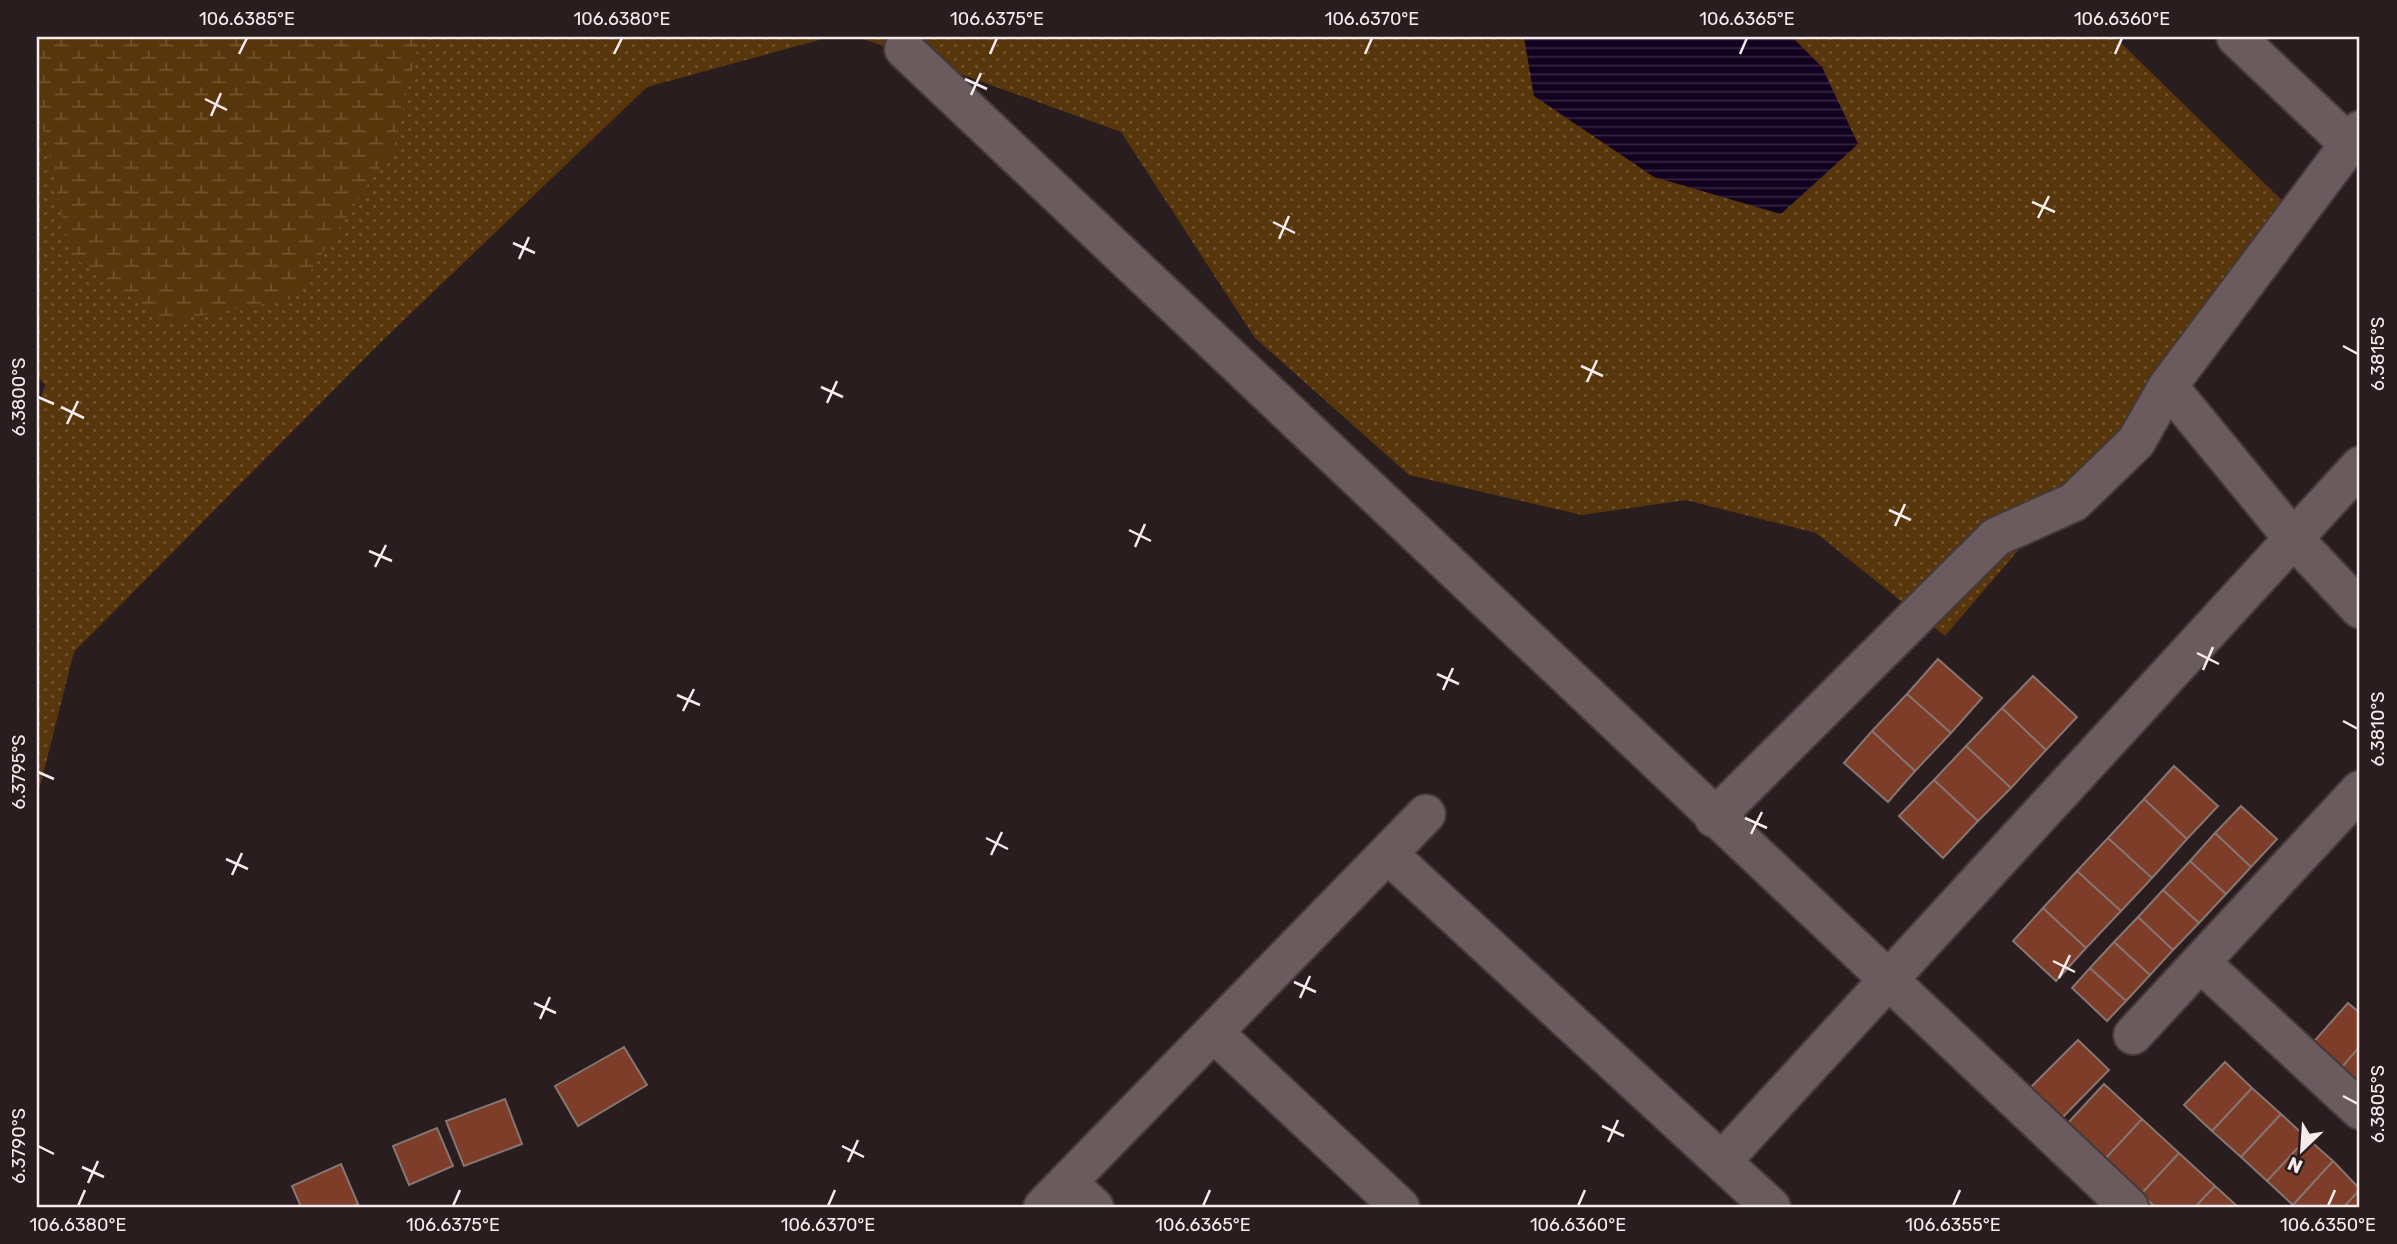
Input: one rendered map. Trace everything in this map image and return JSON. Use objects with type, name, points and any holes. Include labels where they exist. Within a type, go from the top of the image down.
[{"type":"street","points":[[1714,818],[1996,537],[2074,502],[2136,442],[2168,386],[2354,137],[2236,37]]},
{"type":"street","points":[[904,49],[1714,818],[2129,1207]]},
{"type":"street","points":[[2168,386],[2292,537],[2360,609]]},
{"type":"street","points":[[1722,1161],[2360,466]]},
{"type":"street","points":[[2133,1035],[2201,963],[2353,812]]},
{"type":"street","points":[[1068,1199],[1214,1033],[1426,814]]},
{"type":"street","points":[[1388,854],[1771,1207]]},
{"type":"street","points":[[2201,963],[2360,1110]]},
{"type":"street","points":[[1214,1033],[1400,1207]]},
{"type":"green space","points":[[37,37],[830,37],[647,87],[380,343],[74,652],[37,798],[37,410],[45,385],[37,375]]},
{"type":"green space","points":[[37,37],[420,37],[395,144],[292,299],[166,322],[71,256],[37,100]]},
{"type":"green space","points":[[858,37],[2115,37],[2301,219],[1945,636],[1816,533],[1686,500],[1582,515],[1409,475],[1255,338],[1121,132]]},
{"type":"shaded area","points":[[1524,37],[1792,37],[1822,67],[1858,144],[1781,214],[1654,177],[1534,96]]},
{"type":"building","points":[[1938,659],[1982,698],[1951,733],[1907,694]]},
{"type":"building","points":[[2033,676],[2077,717],[2046,750],[2002,708]]},
{"type":"building","points":[[1907,694],[1951,733],[1915,771],[1872,731]]},
{"type":"building","points":[[2002,708],[2046,750],[2011,788],[1966,746]]},
{"type":"building","points":[[1872,731],[1915,771],[1888,802],[1844,763]]},
{"type":"building","points":[[1966,746],[2011,788],[1978,821],[1934,780]]},
{"type":"building","points":[[2174,766],[2218,806],[2187,839],[2144,799]]},
{"type":"building","points":[[1934,780],[1978,821],[1943,858],[1899,816]]},
{"type":"building","points":[[2144,799],[2187,839],[2152,878],[2108,838]]},
{"type":"building","points":[[2241,806],[2277,839],[2251,867],[2215,833]]},
{"type":"building","points":[[2215,833],[2251,867],[2226,894],[2190,861]]},
{"type":"building","points":[[2108,838],[2152,878],[2121,911],[2077,871]]},
{"type":"building","points":[[2190,861],[2226,894],[2199,923],[2163,890]]},
{"type":"building","points":[[2077,871],[2121,911],[2086,948],[2043,908]]},
{"type":"building","points":[[2163,890],[2199,923],[2173,950],[2138,917]]},
{"type":"building","points":[[2043,908],[2086,948],[2056,981],[2013,941]]},
{"type":"building","points":[[2138,917],[2173,950],[2150,975],[2114,942]]},
{"type":"building","points":[[2114,942],[2150,975],[2126,1001],[2090,968]]},
{"type":"building","points":[[2090,968],[2126,1001],[2107,1021],[2072,988]]},
{"type":"building","points":[[2348,1003],[2360,1013],[2360,1046],[2337,1073],[2309,1047]]},
{"type":"building","points":[[2078,1040],[2109,1070],[2062,1118],[2031,1087]]},
{"type":"building","points":[[2360,1046],[2360,1093],[2337,1073]]},
{"type":"building","points":[[624,1047],[647,1085],[578,1126],[555,1086]]},
{"type":"building","points":[[2225,1062],[2252,1088],[2212,1131],[2184,1105]]},
{"type":"building","points":[[2104,1084],[2142,1119],[2104,1160],[2066,1125]]},
{"type":"building","points":[[2252,1088],[2281,1114],[2241,1157],[2212,1131]]},
{"type":"building","points":[[505,1099],[522,1144],[464,1166],[446,1121]]},
{"type":"building","points":[[2281,1114],[2307,1138],[2267,1181],[2241,1157]]},
{"type":"building","points":[[2142,1119],[2179,1153],[2141,1194],[2104,1160]]},
{"type":"building","points":[[437,1128],[453,1166],[409,1185],[393,1146]]},
{"type":"building","points":[[2307,1138],[2333,1161],[2293,1205],[2267,1181]]},
{"type":"building","points":[[2179,1153],[2215,1186],[2195,1207],[2155,1207],[2141,1194]]},
{"type":"building","points":[[2333,1161],[2360,1189],[2344,1207],[2295,1207],[2293,1205]]},
{"type":"building","points":[[341,1164],[358,1204],[351,1207],[301,1207],[292,1186]]},
{"type":"building","points":[[2215,1186],[2238,1207],[2195,1207]]},
{"type":"building","points":[[2360,1189],[2360,1207],[2344,1207]]}]
